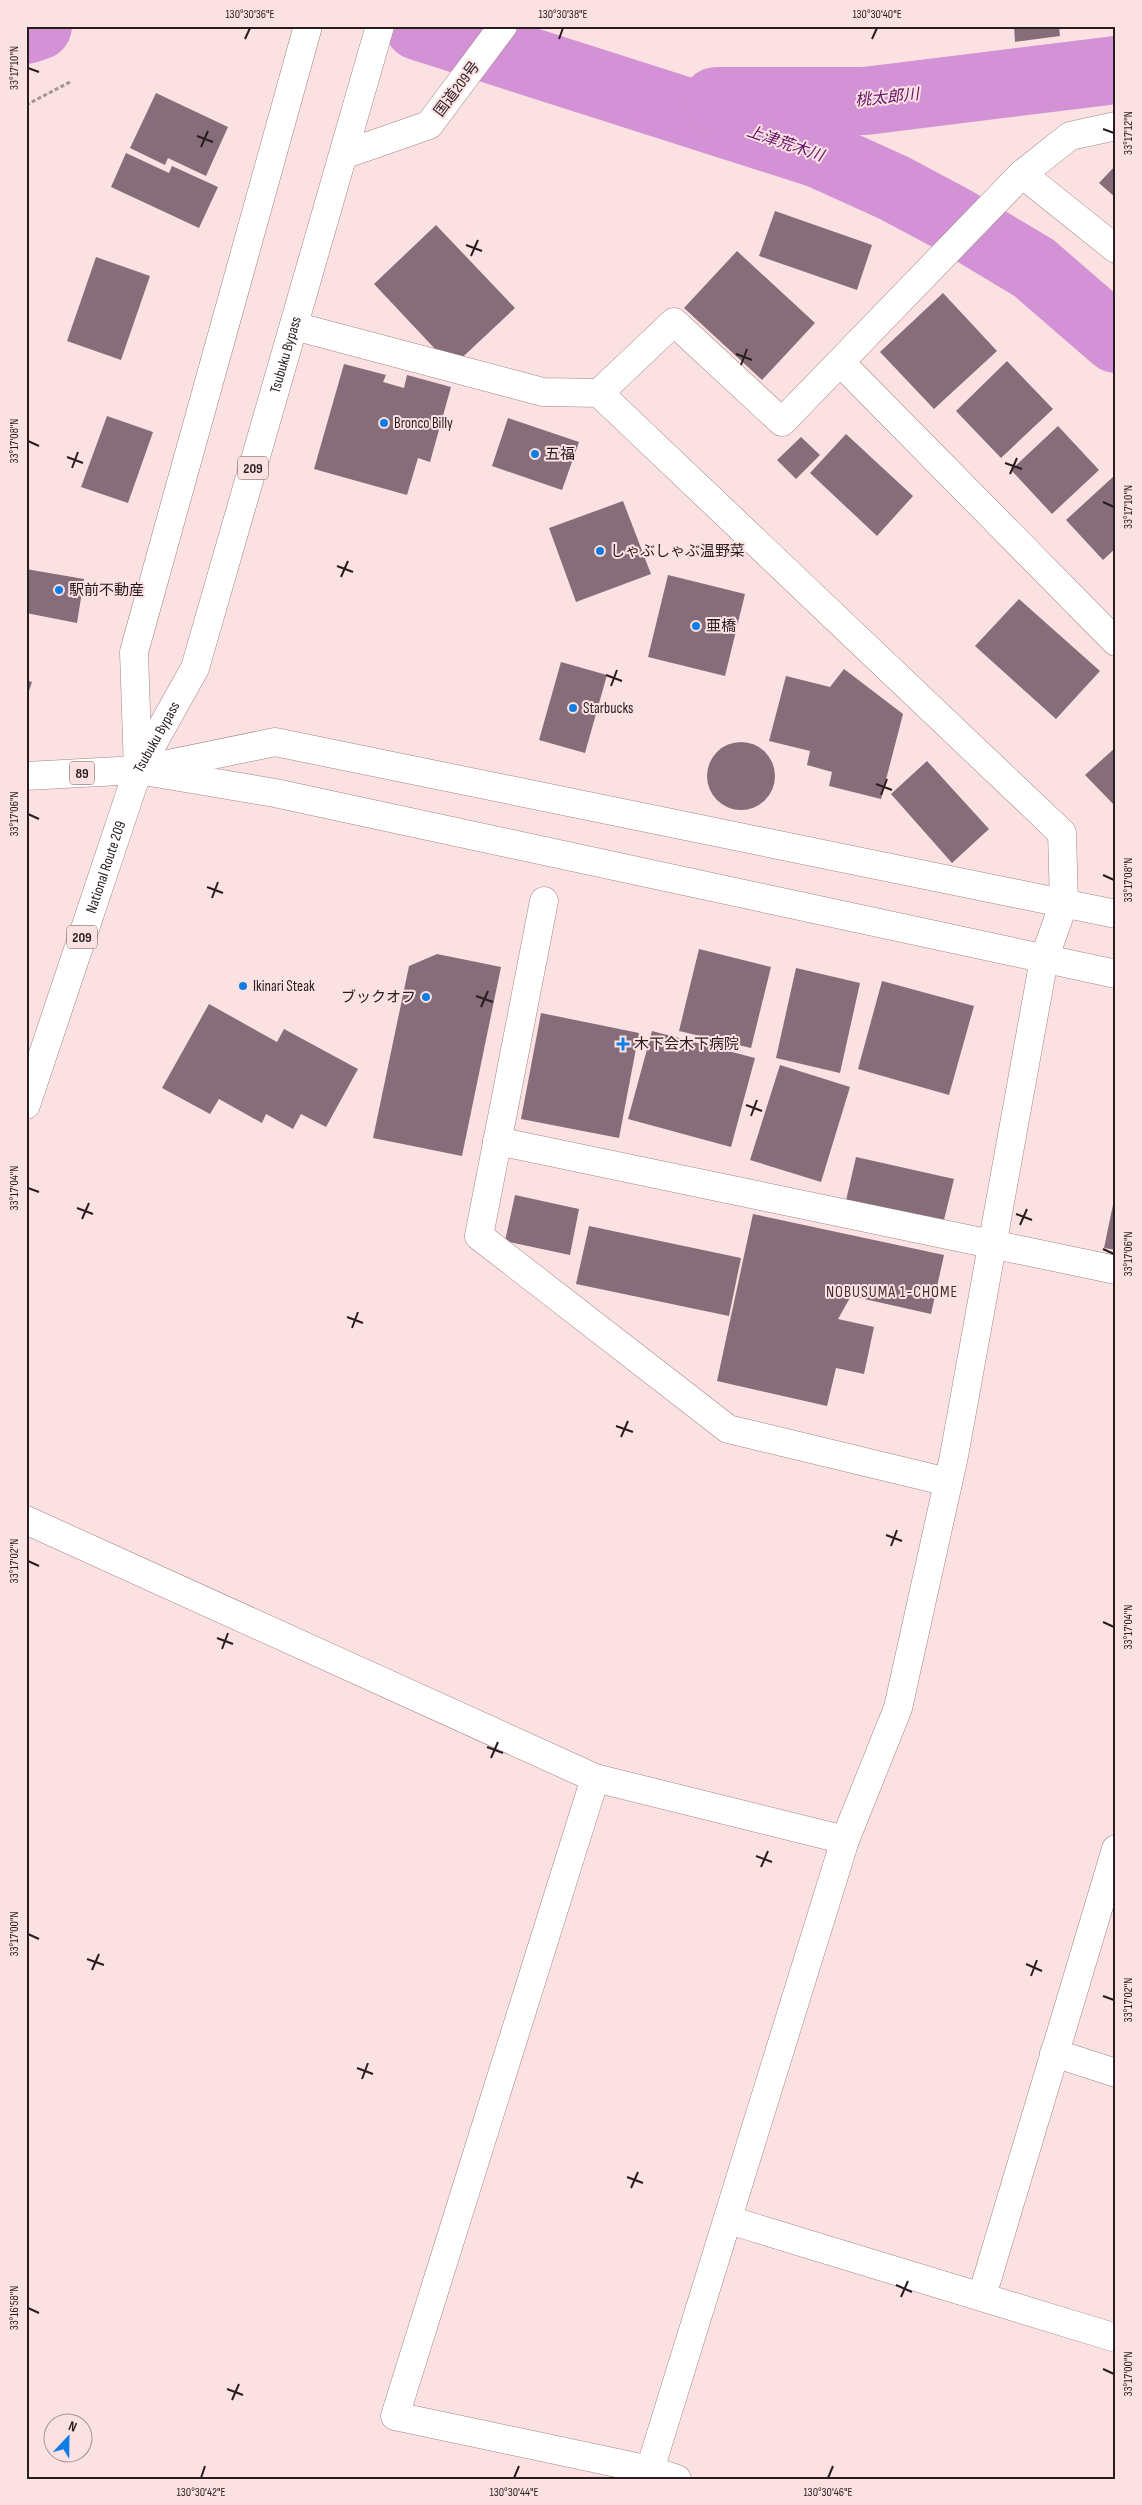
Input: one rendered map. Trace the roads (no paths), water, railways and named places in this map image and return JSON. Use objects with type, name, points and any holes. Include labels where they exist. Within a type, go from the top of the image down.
[{"type":"main road","name":"Tsubuku Bypass","points":[[138,770],[134,652],[308,26]]},
{"type":"main road","name":"Tsubuku Bypass","points":[[138,770],[196,668],[380,26]]},
{"type":"main road","name":"国道209号","points":[[343,155],[429,125],[503,26]]},
{"type":"main road","points":[[599,393],[674,322],[782,422],[1022,174],[1070,136],[1116,126]]},
{"type":"main road","points":[[1022,174],[1116,248]]},
{"type":"main road","points":[[294,326],[543,392],[599,393],[1062,833],[1064,903],[1044,959],[948,1482],[898,1708],[845,1840],[729,2220],[648,2475]]},
{"type":"main road","points":[[840,362],[1116,642]]},
{"type":"main road","points":[[138,770],[275,742],[1116,914]]},
{"type":"main road","points":[[138,770],[275,793],[1116,974]]},
{"type":"main road","name":"89","points":[[26,776],[138,770]]},
{"type":"main road","name":"National Route 209","points":[[26,1105],[138,770]]},
{"type":"main road","points":[[544,901],[478,1236],[728,1429],[948,1482]]},
{"type":"main road","points":[[497,1141],[1116,1270]]},
{"type":"main road","points":[[26,1520],[596,1778],[845,1840]]},
{"type":"main road","points":[[596,1778],[395,2416],[648,2475],[677,2479]]},
{"type":"main road","points":[[982,2296],[1054,2053],[1110,1891],[1116,1849]]},
{"type":"main road","points":[[1054,2053],[1116,2073]]},
{"type":"main road","points":[[729,2220],[1116,2338]]},
{"type":"waterway","name":"上津荒木川","points":[[26,30],[38,26]]},
{"type":"waterway","name":"上津荒木川","points":[[418,26],[819,154],[894,188],[954,220],[1034,268],[1116,339]]},
{"type":"waterway","name":"桃太郎川","points":[[716,101],[865,101],[1116,70]]},
{"type":"place","name":"Bronco Billy","points":[[384,423]]},
{"type":"place","name":"五福","points":[[535,454]]},
{"type":"place","name":"しゃぶしゃぶ温野菜","points":[[600,551]]},
{"type":"place","name":"駅前不動産","points":[[59,590]]},
{"type":"place","name":"亜橋","points":[[696,626]]},
{"type":"place","name":"Starbucks","points":[[573,708]]},
{"type":"place","name":"Ikinari Steak","points":[[243,986]]},
{"type":"place","name":"ブックオフ","points":[[426,997]]},
{"type":"place","name":"木下会木下病院","points":[[623,1044]]},
{"type":"district","name":"NOBUSUMA 1-CHOME","points":[[892,1292]]}]
